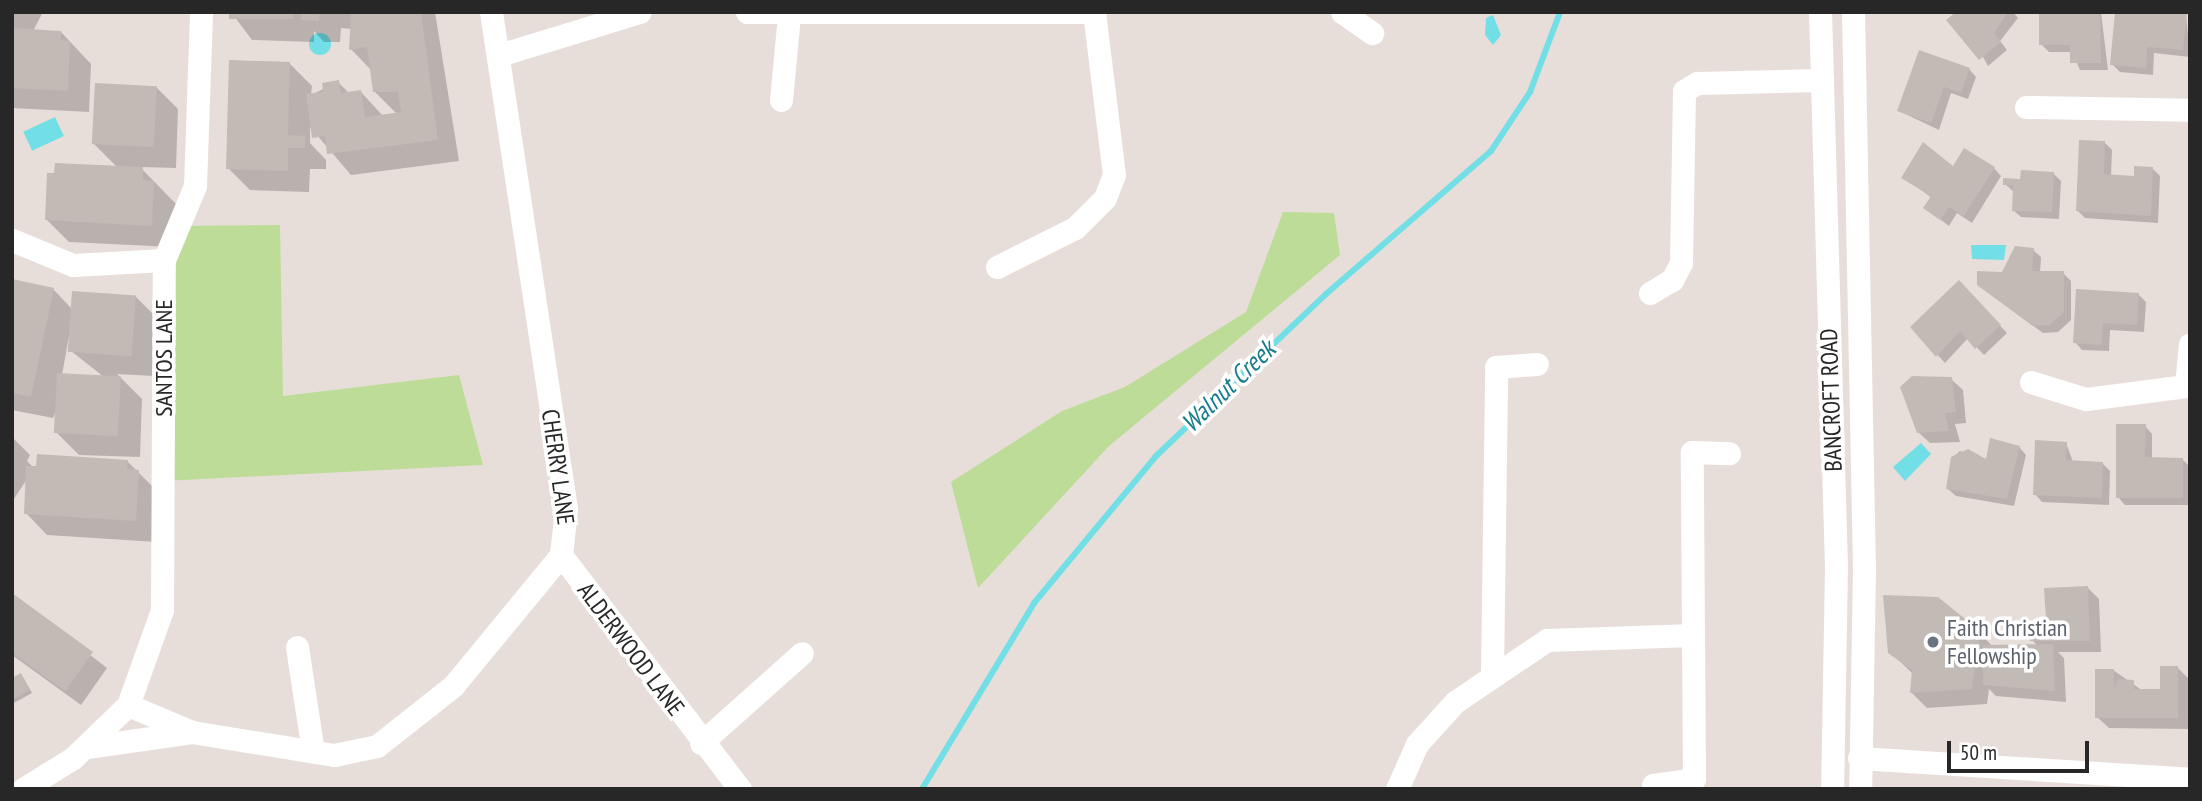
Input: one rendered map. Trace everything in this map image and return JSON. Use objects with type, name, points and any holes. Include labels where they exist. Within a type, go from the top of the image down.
[{"type":"street","name":"SANTOS LANE","points":[[128,705],[162,610],[164,260],[195,187],[201,12]]},
{"type":"street","name":"CHERRY LANE","points":[[23,789],[87,747],[128,705],[192,732],[313,752],[334,755],[377,746],[453,686],[561,555],[566,509],[491,12]]},
{"type":"street","points":[[499,55],[640,12]]},
{"type":"street","points":[[747,12],[789,16],[1094,12],[1114,175],[1110,187],[1075,228],[997,267]]},
{"type":"street","points":[[1342,12],[1372,33]]},
{"type":"street","name":"BANCROFT ROAD","points":[[1820,12],[1836,567],[1832,789]]},
{"type":"street","name":"BANCROFT ROAD","points":[[1853,12],[1864,570],[1860,789]]},
{"type":"street","points":[[781,100],[789,16]]},
{"type":"street","points":[[1650,293],[1672,279],[1681,263],[1684,91],[1696,83],[1822,80]]},
{"type":"street","points":[[2026,107],[2190,110]]},
{"type":"street","points":[[12,240],[73,265],[164,260]]},
{"type":"street","points":[[2031,382],[2085,399],[2186,386],[2190,344]]},
{"type":"street","points":[[1492,672],[1496,367],[1537,364]]},
{"type":"street","points":[[1653,785],[1694,779],[1692,452],[1729,453]]},
{"type":"street","name":"ALDERWOOD LANE","points":[[561,555],[701,743],[740,789]]},
{"type":"street","points":[[1397,789],[1417,744],[1492,672],[1547,640],[1693,635]]},
{"type":"street","points":[[297,647],[313,752]]},
{"type":"street","points":[[701,743],[802,653]]},
{"type":"street","name":"CHERRY LANE","points":[[87,747],[192,732]]},
{"type":"street","points":[[1859,758],[2190,779]]},
{"type":"green space","points":[[1283,212],[1334,213],[1340,255],[1109,446],[978,588],[951,482],[1062,411],[1125,387],[1246,312]]},
{"type":"green space","points":[[280,225],[283,396],[459,375],[483,465],[163,481],[176,226]]},
{"type":"water","points":[[1493,15],[1501,35],[1493,45],[1485,35],[1486,18]]},
{"type":"water","points":[[320,33],[328,36],[331,44],[328,52],[320,55],[312,52],[309,44],[312,36]]},
{"type":"water","points":[[55,117],[64,136],[32,151],[23,132]]},
{"type":"water","points":[[1971,245],[2006,245],[2004,260],[1972,259]]},
{"type":"water","points":[[1921,443],[1931,454],[1905,481],[1893,467]]},
{"type":"building","points":[[229,12],[293,12],[293,19],[229,19]]},
{"type":"building","points":[[301,12],[320,12],[319,21],[301,20]]},
{"type":"building","points":[[351,12],[421,12],[438,140],[327,154],[325,136],[312,138],[306,94],[323,92],[322,83],[339,80],[341,93],[361,90],[365,117],[401,112],[398,92],[373,92],[367,47],[349,50]]},
{"type":"building","points":[[1956,12],[2008,12],[1994,33],[2001,42],[1979,60],[1946,20]]},
{"type":"building","points":[[2039,12],[2100,12],[2101,63],[2070,63],[2070,45],[2039,45]]},
{"type":"building","points":[[2115,12],[2187,12],[2183,50],[2147,47],[2146,68],[2110,65]]},
{"type":"building","points":[[12,28],[61,31],[61,40],[70,41],[68,91],[12,88]]},
{"type":"building","points":[[1919,50],[1970,68],[1961,93],[1944,87],[1931,123],[1897,111]]},
{"type":"building","points":[[229,60],[290,62],[288,135],[305,136],[305,148],[288,148],[288,171],[226,169]]},
{"type":"building","points":[[95,83],[157,86],[154,147],[92,144]]},
{"type":"building","points":[[2079,140],[2105,141],[2104,174],[2134,176],[2134,166],[2153,167],[2151,216],[2076,211]]},
{"type":"building","points":[[1923,142],[1953,166],[1964,148],[1995,167],[1964,216],[1949,207],[1940,220],[1923,208],[1931,196],[1901,178]]},
{"type":"building","points":[[55,163],[143,167],[143,180],[154,181],[152,226],[45,220],[47,173],[54,173]]},
{"type":"building","points":[[2021,170],[2054,172],[2052,212],[2012,211],[2013,185],[2003,185],[2003,178],[2020,179]]},
{"type":"building","points":[[2015,246],[2034,248],[2032,271],[2064,271],[2064,312],[2050,325],[2033,326],[1977,285],[1977,271],[2002,272]]},
{"type":"building","points":[[12,279],[54,288],[31,397],[12,393]]},
{"type":"building","points":[[1959,280],[2001,325],[1975,349],[1960,331],[1936,357],[1910,327]]},
{"type":"building","points":[[2076,289],[2139,293],[2137,325],[2103,323],[2102,345],[2073,343]]},
{"type":"building","points":[[72,291],[136,295],[132,356],[68,352]]},
{"type":"building","points":[[57,373],[121,376],[118,436],[54,433]]},
{"type":"building","points":[[1912,376],[1952,377],[1956,412],[1945,413],[1949,431],[1917,433],[1900,387]]},
{"type":"building","points":[[2116,424],[2146,424],[2145,457],[2183,458],[2183,498],[2116,498]]},
{"type":"building","points":[[1990,438],[2020,446],[2007,499],[1946,489],[1951,457],[1968,449],[1986,459]]},
{"type":"building","points":[[2035,440],[2067,442],[2066,460],[2103,462],[2102,498],[2033,495]]},
{"type":"building","points":[[37,454],[128,460],[127,469],[139,470],[136,521],[24,514],[26,466],[36,466]]},
{"type":"building","points":[[2088,586],[2090,641],[2030,641],[2029,634],[2047,634],[2044,588]]},
{"type":"building","points":[[12,593],[93,652],[65,691],[12,653]]},
{"type":"building","name":"Faith Christian Fellowship","points":[[1883,595],[1938,597],[1980,631],[1972,689],[1910,693],[1912,670],[1888,653]]},
{"type":"building","points":[[2053,644],[2055,691],[1983,685],[1983,645]]},
{"type":"building","points":[[2160,666],[2178,666],[2178,718],[2095,718],[2095,669],[2114,669],[2114,689],[2118,679],[2134,680],[2134,689],[2160,689]]},
{"type":"building","points":[[21,673],[30,690],[12,700],[12,678]]},
{"type":"waterway","name":"Walnut Creek","points":[[922,789],[1034,603],[1156,456],[1326,294],[1491,151],[1530,92],[1560,12]]},
{"type":"place","name":"Faith Christian Fellowship","points":[[1933,642]]}]
